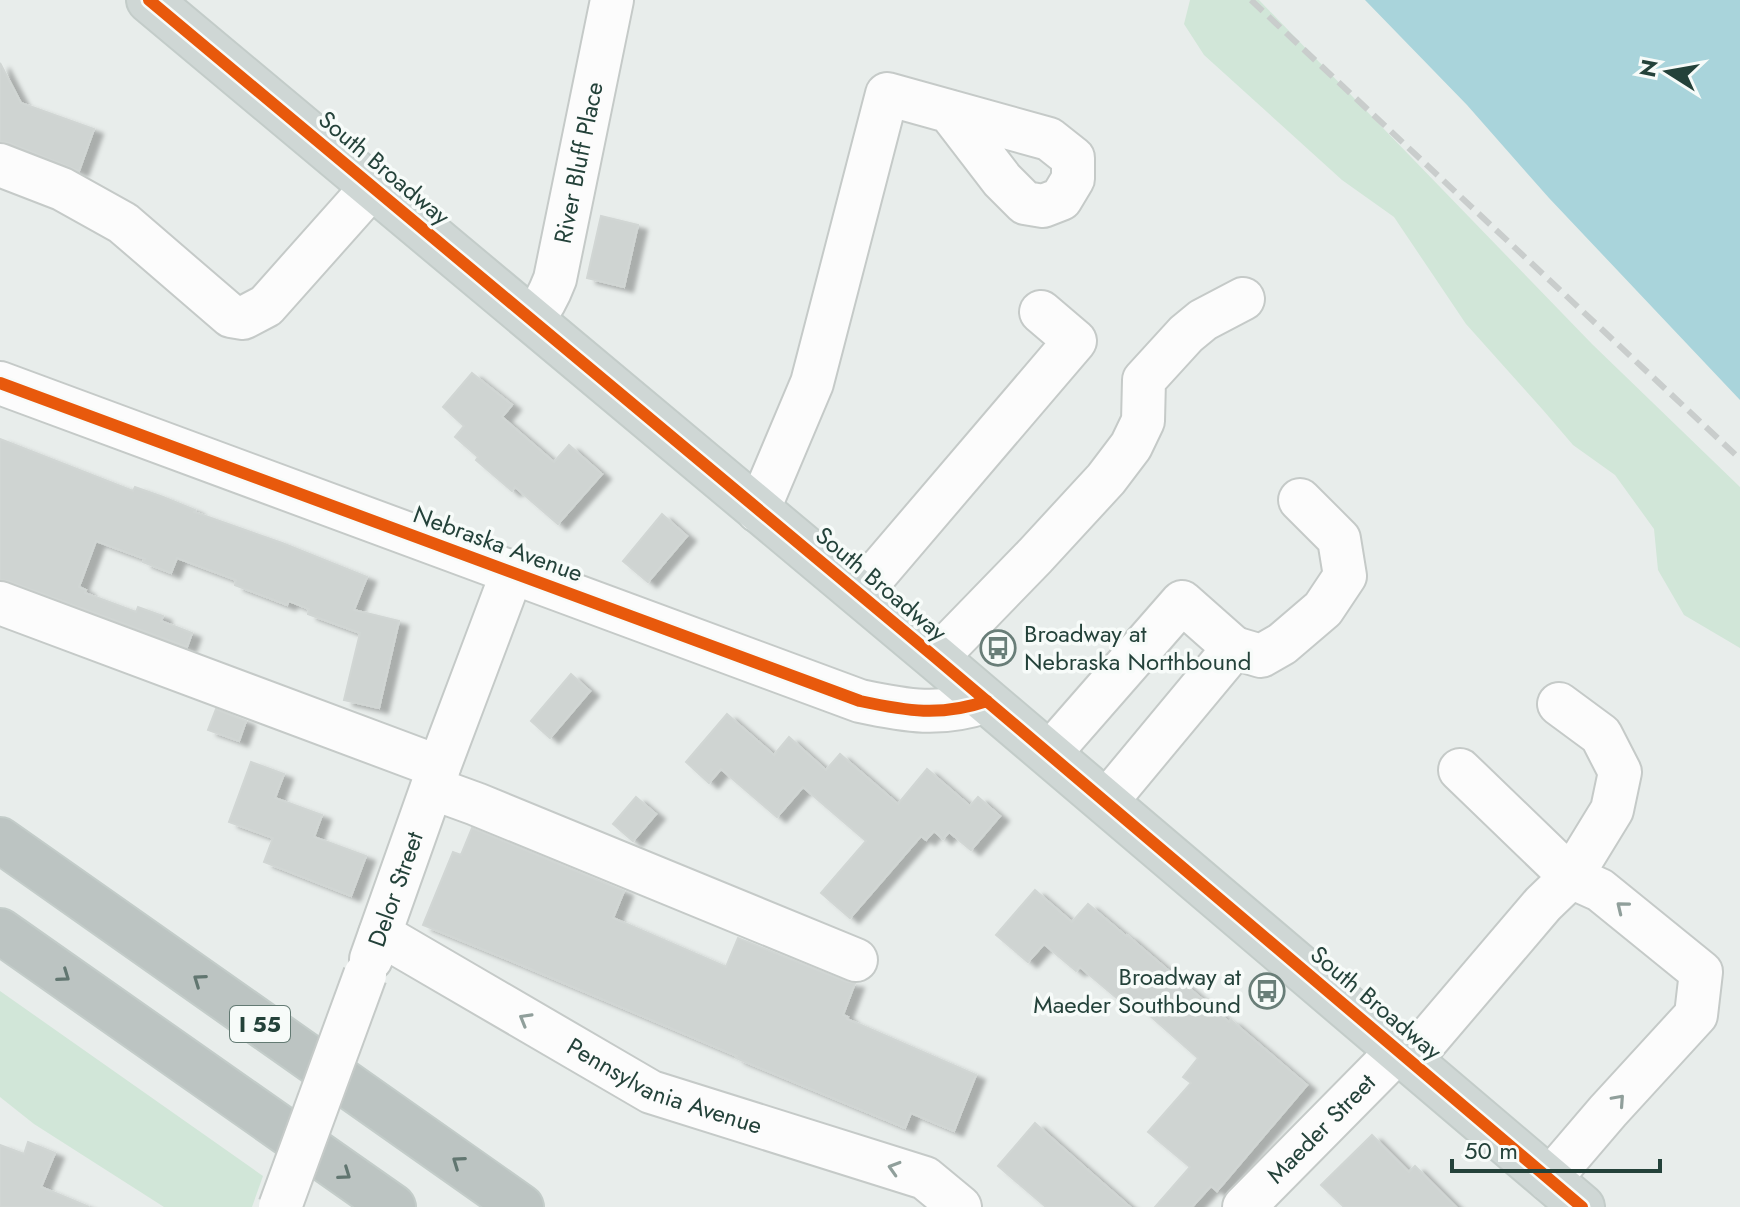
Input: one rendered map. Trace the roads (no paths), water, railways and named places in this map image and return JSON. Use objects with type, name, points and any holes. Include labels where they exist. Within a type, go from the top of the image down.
[{"type":"highway","name":"I 55","points":[[0,840],[521,1207]]},
{"type":"highway","points":[[0,931],[393,1207]]},
{"type":"main road","name":"South Broadway","points":[[169,6],[372,187],[936,658],[1566,1193]]},
{"type":"street","name":"River Bluff Place","points":[[532,320],[541,309],[555,279],[612,0]]},
{"type":"street","points":[[758,511],[812,383],[887,94],[949,111]]},
{"type":"street","points":[[0,165],[62,189],[123,223],[231,316],[243,318],[266,306],[372,187]]},
{"type":"street","points":[[936,658],[1106,479],[1131,446],[1143,421],[1144,380],[1194,327],[1243,299]]},
{"type":"street","points":[[859,594],[1075,341],[1041,312]]},
{"type":"street","name":"Nebraska Avenue","points":[[0,383],[860,701],[933,712],[964,709],[987,701]]},
{"type":"street","points":[[1049,754],[1182,602],[1234,648],[1261,656],[1282,644],[1323,609],[1345,576],[1339,539],[1300,500]]},
{"type":"street","name":"Delor Street","points":[[280,1207],[512,573]]},
{"type":"street","points":[[0,603],[436,777],[476,804],[856,960]]},
{"type":"street","points":[[1106,802],[1234,648]]},
{"type":"street","name":"Maeder Street","points":[[1244,1207],[1405,1055],[1571,877],[1612,810],[1620,772],[1601,735],[1559,704]]},
{"type":"street","points":[[1460,770],[1571,877],[1600,890],[1701,972],[1696,1015],[1608,1111],[1566,1193]]},
{"type":"street","name":"Pennsylvania Avenue","points":[[380,934],[651,1092],[925,1178],[960,1207]]},
{"type":"water","points":[[1365,0],[1740,0],[1740,400],[1549,198],[1467,105]]},
{"type":"railway","points":[[1251,0],[1740,459]]},
{"type":"place","name":"Broadway at Nebraska Northbound","points":[[998,648]]},
{"type":"place","name":"Broadway at Maeder Southbound","points":[[1267,991]]}]
